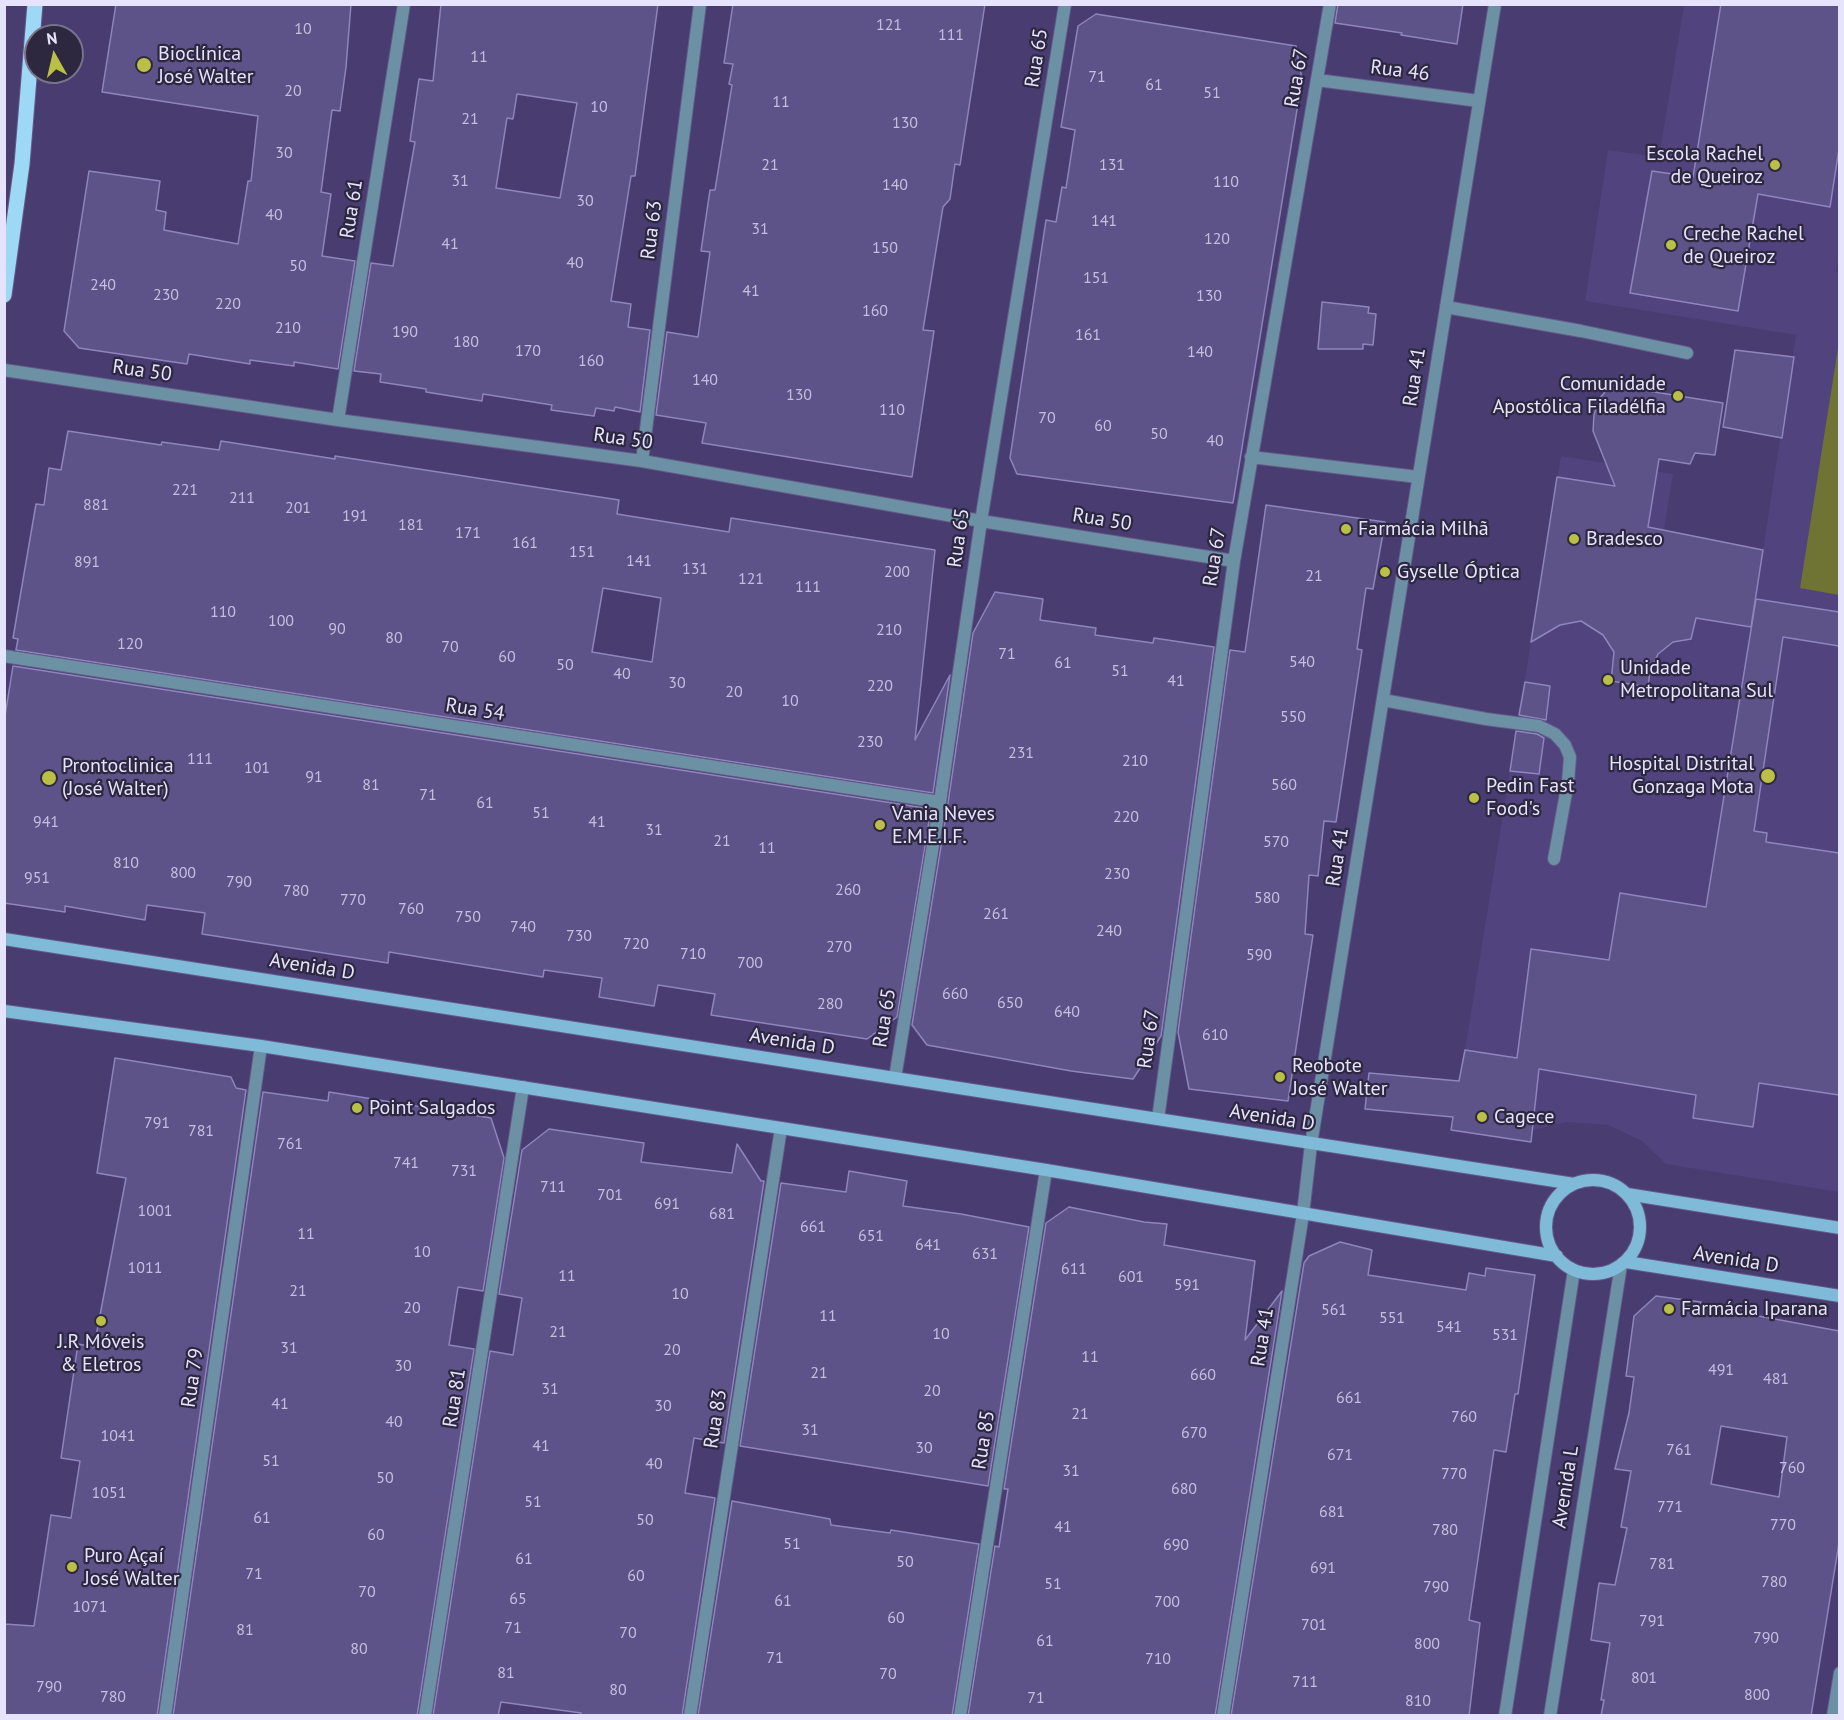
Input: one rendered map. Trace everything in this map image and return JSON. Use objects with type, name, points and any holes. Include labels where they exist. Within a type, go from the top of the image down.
[{"type":"main road","points":[[4,296],[22,164],[35,4]]},
{"type":"main road","name":"Avenida D","points":[[4,939],[1574,1184]]},
{"type":"main road","points":[[4,1011],[261,1046],[523,1087],[1046,1170],[1557,1256]]},
{"type":"main road","points":[[1591,1180],[1608,1182],[1627,1194],[1639,1217],[1640,1233],[1635,1249],[1623,1263],[1605,1272],[1592,1274],[1574,1270],[1565,1265],[1547,1238],[1547,1222],[1551,1205],[1561,1192],[1574,1184],[1591,1180]]},
{"type":"main road","points":[[1627,1194],[1839,1228]]},
{"type":"main road","name":"Avenida D","points":[[1623,1263],[1839,1296]]},
{"type":"street","name":"Rua 61","points":[[338,420],[404,4]]},
{"type":"street","name":"Rua 63","points":[[642,461],[700,4]]},
{"type":"street","name":"Rua 65","points":[[895,1078],[940,802],[981,521],[1065,4]]},
{"type":"street","name":"Rua 67","points":[[1158,1119],[1234,561],[1330,4]]},
{"type":"street","name":"Rua 41","points":[[1222,1716],[1303,1214],[1311,1144],[1495,4]]},
{"type":"street","name":"Rua 46","points":[[1317,80],[1479,101]]},
{"type":"street","points":[[1446,307],[1687,353]]},
{"type":"street","name":"Rua 50","points":[[4,370],[338,420],[642,461],[981,521],[1234,561]]},
{"type":"street","points":[[1251,457],[1418,477]]},
{"type":"street","name":"Rua 54","points":[[4,656],[940,802]]},
{"type":"street","points":[[1383,700],[1486,719],[1539,726],[1555,734],[1565,744],[1570,757],[1568,782],[1554,859]]},
{"type":"street","name":"Rua 79","points":[[165,1716],[261,1046]]},
{"type":"street","name":"Rua 81","points":[[426,1716],[523,1087]]},
{"type":"street","name":"Rua 83","points":[[690,1716],[781,1128]]},
{"type":"street","name":"Rua 85","points":[[960,1716],[1046,1170]]},
{"type":"street","name":"Avenida L","points":[[1550,1716],[1623,1263]]},
{"type":"street","name":"Avenida L","points":[[1505,1716],[1574,1270]]},
{"type":"street","points":[[1833,1716],[1839,1673]]},
{"type":"shaded area","points":[[1684,5],[1839,5],[1840,248],[1836,272],[1840,272],[1839,1192],[1666,1164],[1642,1141],[1608,1125],[1566,1122],[1534,1130],[1515,1141],[1452,1130],[1561,456],[1673,474],[1664,530],[1763,550],[1796,335],[1585,301],[1608,150],[1659,157]]},
{"type":"green space","points":[[1840,342],[1839,595],[1800,588]]},
{"type":"building","points":[[116,4],[351,4],[340,111],[332,110],[321,192],[331,194],[322,256],[355,261],[338,369],[294,362],[294,366],[250,360],[250,364],[189,354],[187,364],[79,348],[64,331],[89,171],[160,181],[156,210],[166,212],[164,230],[238,244],[248,181],[251,181],[258,116],[102,92]]},
{"type":"building","points":[[441,4],[658,4],[635,176],[631,176],[611,301],[631,304],[628,327],[650,330],[640,412],[615,407],[614,411],[596,408],[594,416],[551,410],[552,405],[483,394],[482,401],[380,382],[381,374],[354,371],[371,263],[393,266],[415,142],[410,141],[419,79],[433,81]],"holes":[[[517,94],[577,103],[560,198],[496,188],[507,118],[513,119]]]},
{"type":"building","points":[[733,4],[985,4],[960,165],[955,164],[950,199],[943,207],[923,330],[934,331],[912,477],[702,443],[706,423],[656,415],[667,332],[698,337],[710,252],[701,251],[710,190],[715,190],[732,85],[729,84],[733,64],[724,63]]},
{"type":"building","points":[[1338,4],[1463,4],[1457,44],[1335,23]]},
{"type":"building","points":[[1721,4],[1839,4],[1839,149],[1830,207],[1758,194],[1738,311],[1630,293],[1652,171],[1693,177]]},
{"type":"building","points":[[1096,14],[1296,46],[1302,79],[1233,503],[1017,474],[1010,458],[1046,220],[1056,222],[1062,187],[1066,188],[1075,130],[1061,127],[1078,26]]},
{"type":"building","points":[[1322,302],[1369,307],[1368,313],[1376,314],[1373,345],[1363,344],[1363,349],[1318,349]]},
{"type":"building","points":[[1735,350],[1794,357],[1782,438],[1723,427]]},
{"type":"building","points":[[1611,385],[1723,403],[1715,455],[1695,453],[1690,464],[1659,459],[1648,527],[1763,550],[1751,627],[1696,618],[1691,639],[1673,642],[1658,654],[1650,671],[1648,687],[1611,681],[1614,652],[1603,635],[1581,621],[1560,625],[1531,642],[1557,477],[1615,486],[1593,431],[1594,415],[1599,399]]},
{"type":"building","points":[[68,431],[161,445],[162,442],[219,450],[221,441],[335,459],[335,456],[619,500],[617,514],[729,532],[731,518],[935,550],[915,740],[950,675],[933,793],[16,650],[18,639],[13,638],[36,504],[44,505],[49,468],[61,470]],"holes":[[[603,588],[661,598],[652,662],[592,652]]]},
{"type":"building","points":[[1266,505],[1385,522],[1373,589],[1366,588],[1357,649],[1362,650],[1336,822],[1324,821],[1318,876],[1309,875],[1305,934],[1313,935],[1288,1101],[1189,1089],[1178,1032],[1230,650],[1245,652]]},
{"type":"building","points":[[995,592],[1043,599],[1040,620],[1096,628],[1095,635],[1153,643],[1154,638],[1214,647],[1161,1036],[1133,1079],[1071,1071],[927,1045],[912,1025],[973,633]]},
{"type":"building","points":[[1756,599],[1839,612],[1839,646],[1783,637],[1754,831],[1767,833],[1766,842],[1839,853],[1839,1095],[1759,1083],[1753,1127],[1693,1118],[1696,1095],[1539,1069],[1531,1142],[1451,1130],[1453,1117],[1365,1109],[1369,1073],[1459,1081],[1465,1050],[1517,1058],[1531,949],[1609,960],[1620,893],[1706,907]]},
{"type":"building","points":[[13,666],[931,809],[897,1017],[867,1039],[711,1015],[715,994],[658,985],[654,1006],[599,997],[602,978],[544,970],[543,977],[389,952],[388,963],[202,934],[205,913],[147,905],[145,920],[65,906],[65,912],[4,903],[4,722]]},
{"type":"building","points":[[1525,682],[1550,686],[1546,720],[1519,715]]},
{"type":"building","points":[[1516,731],[1537,734],[1544,738],[1539,774],[1510,771]]},
{"type":"building","points":[[115,1058],[231,1077],[236,1088],[246,1090],[157,1716],[4,1716],[4,1624],[34,1626],[51,1515],[71,1518],[80,1461],[61,1458],[78,1344],[94,1347],[126,1178],[97,1173]]},
{"type":"building","points":[[263,1092],[328,1101],[329,1092],[491,1118],[504,1158],[483,1291],[458,1287],[449,1345],[474,1349],[417,1716],[173,1716]]},
{"type":"building","points":[[549,1129],[644,1143],[641,1162],[732,1173],[737,1144],[761,1181],[764,1181],[724,1443],[694,1438],[685,1493],[715,1498],[682,1716],[581,1716],[581,1713],[501,1702],[498,1716],[433,1716],[490,1351],[513,1355],[522,1298],[499,1294],[522,1150]]},
{"type":"building","points":[[849,1171],[907,1181],[903,1206],[1029,1227],[988,1486],[740,1446],[781,1183],[846,1192]]},
{"type":"building","points":[[1069,1207],[1144,1222],[1167,1224],[1164,1245],[1255,1261],[1245,1340],[1282,1291],[1215,1716],[968,1716],[995,1546],[999,1547],[1008,1489],[1004,1489],[1046,1223]]},
{"type":"building","points":[[1340,1242],[1372,1250],[1368,1275],[1466,1290],[1469,1273],[1485,1276],[1486,1268],[1535,1275],[1518,1394],[1515,1394],[1506,1452],[1494,1450],[1469,1620],[1480,1623],[1469,1716],[1231,1716],[1304,1263],[1309,1256]]},
{"type":"building","points":[[1656,1296],[1701,1302],[1700,1305],[1839,1331],[1839,1543],[1811,1716],[1601,1716],[1604,1700],[1601,1700],[1610,1643],[1591,1640],[1599,1583],[1615,1585],[1627,1528],[1621,1527],[1631,1471],[1615,1469],[1629,1413],[1634,1377],[1626,1376],[1634,1316]],"holes":[[[1721,1426],[1787,1437],[1779,1497],[1711,1484]]]},
{"type":"building","points":[[732,1501],[830,1519],[831,1525],[890,1533],[891,1530],[979,1544],[952,1716],[698,1716]]},
{"type":"place","name":"Bioclínica José Walter","points":[[144,65]]},
{"type":"place","name":"Escola Rachel de Queiroz","points":[[1775,165]]},
{"type":"place","name":"Creche Rachel de Queiroz","points":[[1671,245]]},
{"type":"place","name":"Comunidade Apostólica Filadélfia","points":[[1678,396]]},
{"type":"place","name":"Farmácia Milhã","points":[[1346,529]]},
{"type":"place","name":"Bradesco","points":[[1574,539]]},
{"type":"place","name":"Gyselle Óptica","points":[[1385,572]]},
{"type":"place","name":"Unidade Metropolitana Sul","points":[[1608,680]]},
{"type":"place","name":"Hospital Distrital Gonzaga Mota","points":[[1768,776]]},
{"type":"place","name":"Prontoclinica (José Walter)","points":[[49,778]]},
{"type":"place","name":"Pedin Fast Food's","points":[[1474,798]]},
{"type":"place","name":"Vania Neves E.M.E.I.F.","points":[[880,825]]},
{"type":"place","name":"Reobote José Walter","points":[[1280,1077]]},
{"type":"place","name":"Point Salgados","points":[[357,1108]]},
{"type":"place","name":"Cagece","points":[[1482,1117]]},
{"type":"place","name":"Farmácia Iparana","points":[[1669,1309]]},
{"type":"place","name":"J.R Móveis & Eletros","points":[[101,1321]]},
{"type":"place","name":"Puro Açaí José Walter","points":[[72,1567]]}]
